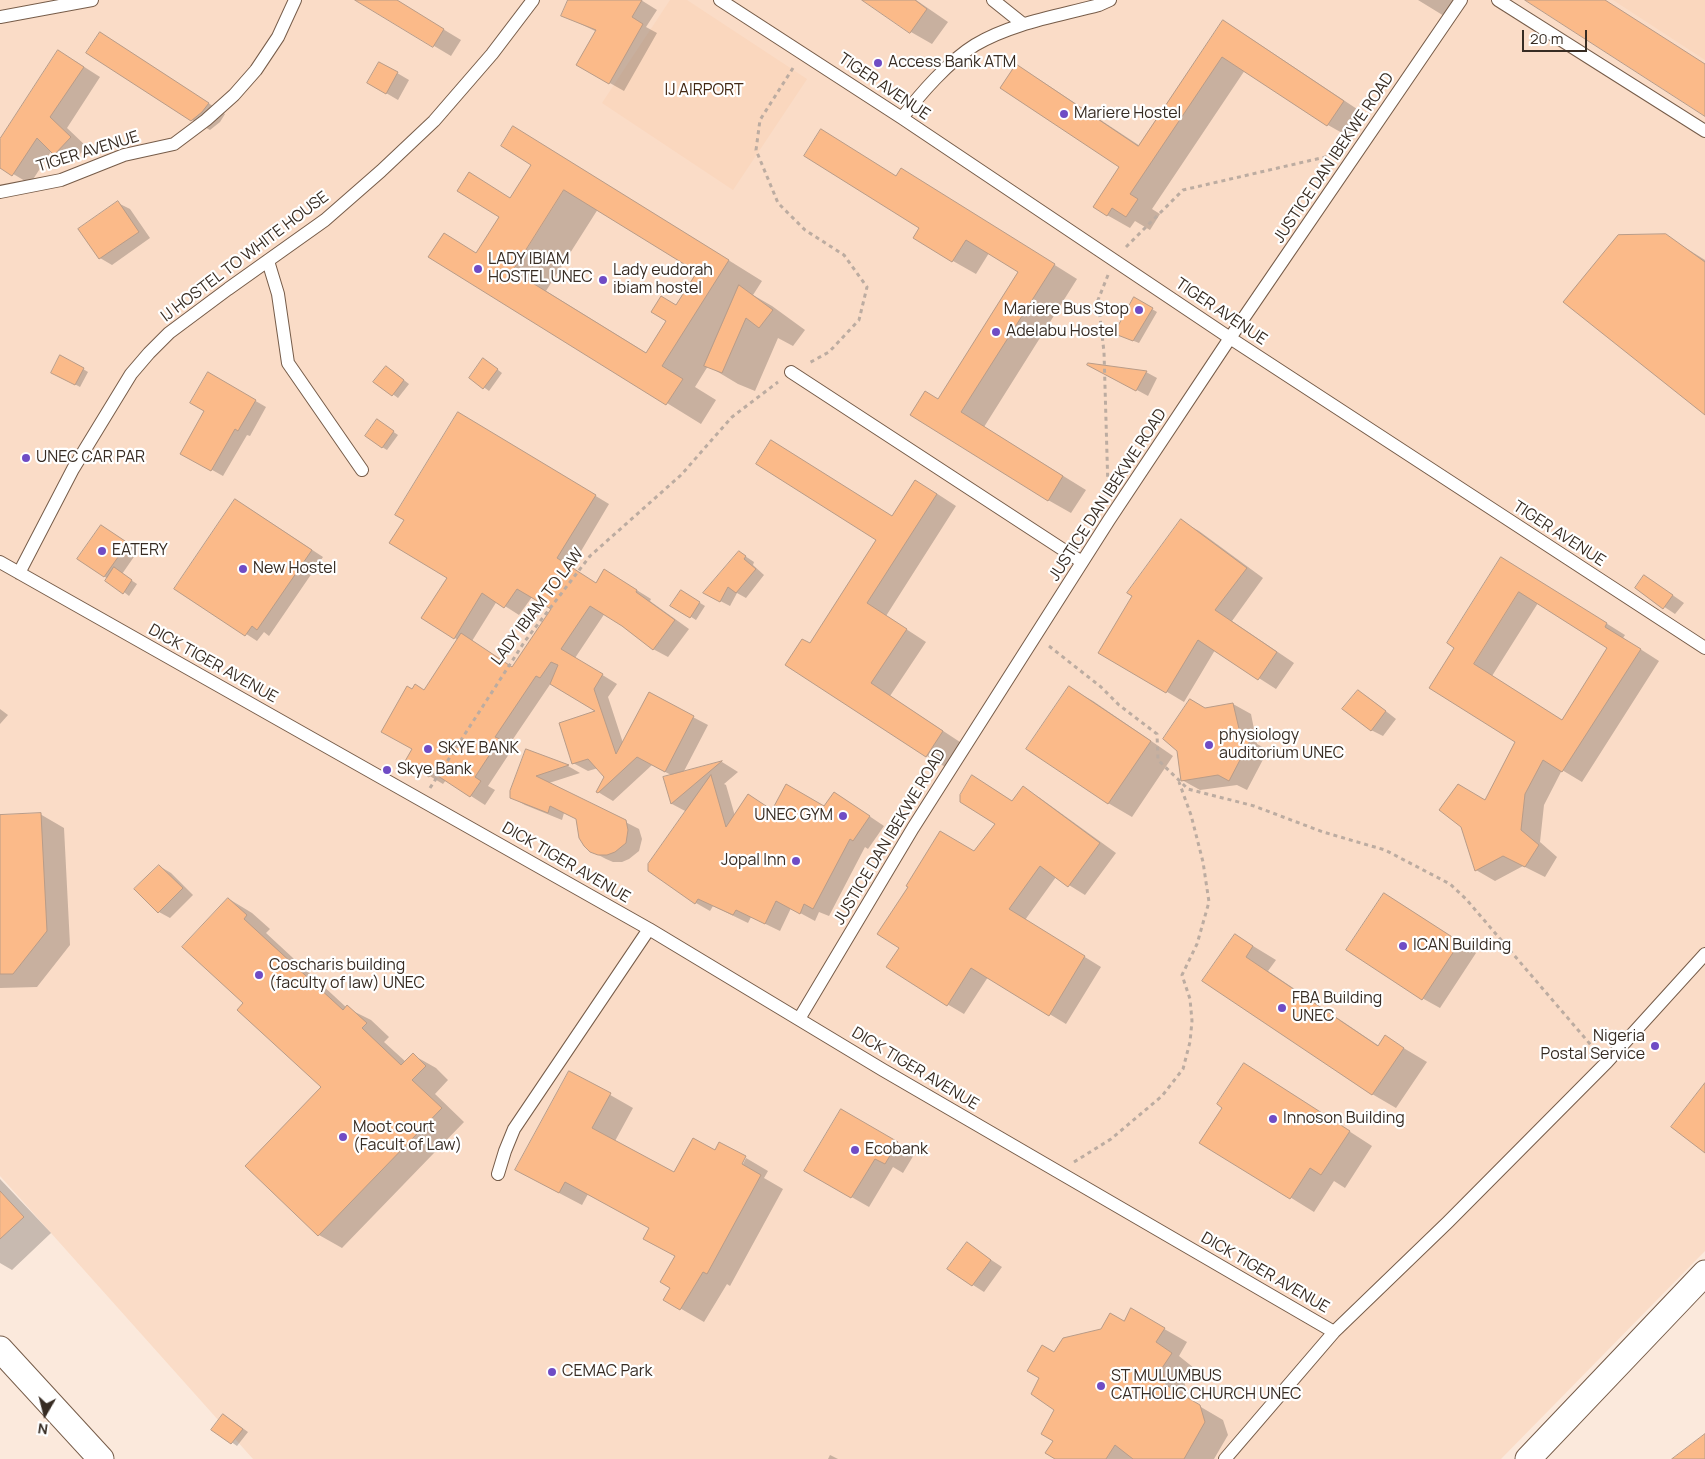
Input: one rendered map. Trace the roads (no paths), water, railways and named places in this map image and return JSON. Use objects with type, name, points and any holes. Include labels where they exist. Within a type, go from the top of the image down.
[{"type":"street","points":[[1528,1459],[1705,1273]]},
{"type":"street","points":[[0,1349],[101,1459]]},
{"type":"lane","points":[[0,17],[92,0]]},
{"type":"lane","name":"TIGER AVENUE","points":[[0,192],[61,180],[124,154],[174,144],[206,120],[234,95],[256,70],[278,36],[296,0]]},
{"type":"lane","name":"IJ HOSTEL TO WHITE HOUSE","points":[[19,573],[73,469],[131,374],[149,352],[169,333],[325,220],[381,171],[434,120],[492,54],[534,0]]},
{"type":"lane","name":"TIGER AVENUE","points":[[720,0],[902,118],[1230,338],[1705,648]]},
{"type":"lane","points":[[992,0],[1023,24]]},
{"type":"lane","points":[[902,118],[923,92],[966,51],[977,44],[1023,24],[1091,7],[1110,0]]},
{"type":"lane","name":"JUSTICE DAN IBEKWE ROAD","points":[[800,1019],[913,828],[1082,562],[1230,338],[1461,0]]},
{"type":"lane","points":[[1498,0],[1705,131]]},
{"type":"lane","points":[[268,261],[279,299],[288,363],[362,470]]},
{"type":"lane","points":[[791,372],[1082,562]]},
{"type":"lane","name":"DICK TIGER AVENUE","points":[[0,562],[649,929],[883,1070],[1334,1332],[1448,1222],[1607,1062],[1705,954]]},
{"type":"lane","points":[[498,1174],[514,1129],[649,929]]},
{"type":"lane","points":[[1225,1459],[1334,1332]]},
{"type":"place","name":"Access Bank ATM","points":[[878,63]]},
{"type":"place","name":"Mariere Hostel","points":[[1064,114]]},
{"type":"place","name":"LADY IBIAM HOSTEL UNEC","points":[[478,269]]},
{"type":"place","name":"Lady eudorah ibiam hostel","points":[[603,280]]},
{"type":"place","name":"Mariere Bus Stop","points":[[1139,310]]},
{"type":"place","name":"Adelabu Hostel","points":[[996,332]]},
{"type":"place","name":"UNEC CAR PAR","points":[[26,458]]},
{"type":"place","name":"EATERY","points":[[102,551]]},
{"type":"place","name":"New Hostel","points":[[243,569]]},
{"type":"place","name":"physiology auditorium UNEC","points":[[1209,745]]},
{"type":"place","name":"SKYE BANK","points":[[428,749]]},
{"type":"place","name":"Skye Bank","points":[[387,770]]},
{"type":"place","name":"UNEC GYM","points":[[843,816]]},
{"type":"place","name":"Jopal Inn","points":[[796,861]]},
{"type":"place","name":"ICAN Building","points":[[1403,946]]},
{"type":"place","name":"Coscharis building (faculty of law) UNEC","points":[[259,975]]},
{"type":"place","name":"FBA Building UNEC","points":[[1282,1008]]},
{"type":"place","name":"Nigeria Postal Service","points":[[1655,1046]]},
{"type":"place","name":"Innoson Building","points":[[1273,1119]]},
{"type":"place","name":"Moot court (Facult of Law)","points":[[343,1137]]},
{"type":"place","name":"Ecobank","points":[[855,1150]]},
{"type":"place","name":"CEMAC Park","points":[[552,1372]]},
{"type":"place","name":"ST MULUMBUS CATHOLIC CHURCH UNEC","points":[[1101,1386]]},
{"type":"park label","name":"IJ AIRPORT","points":[[704,91]]}]
